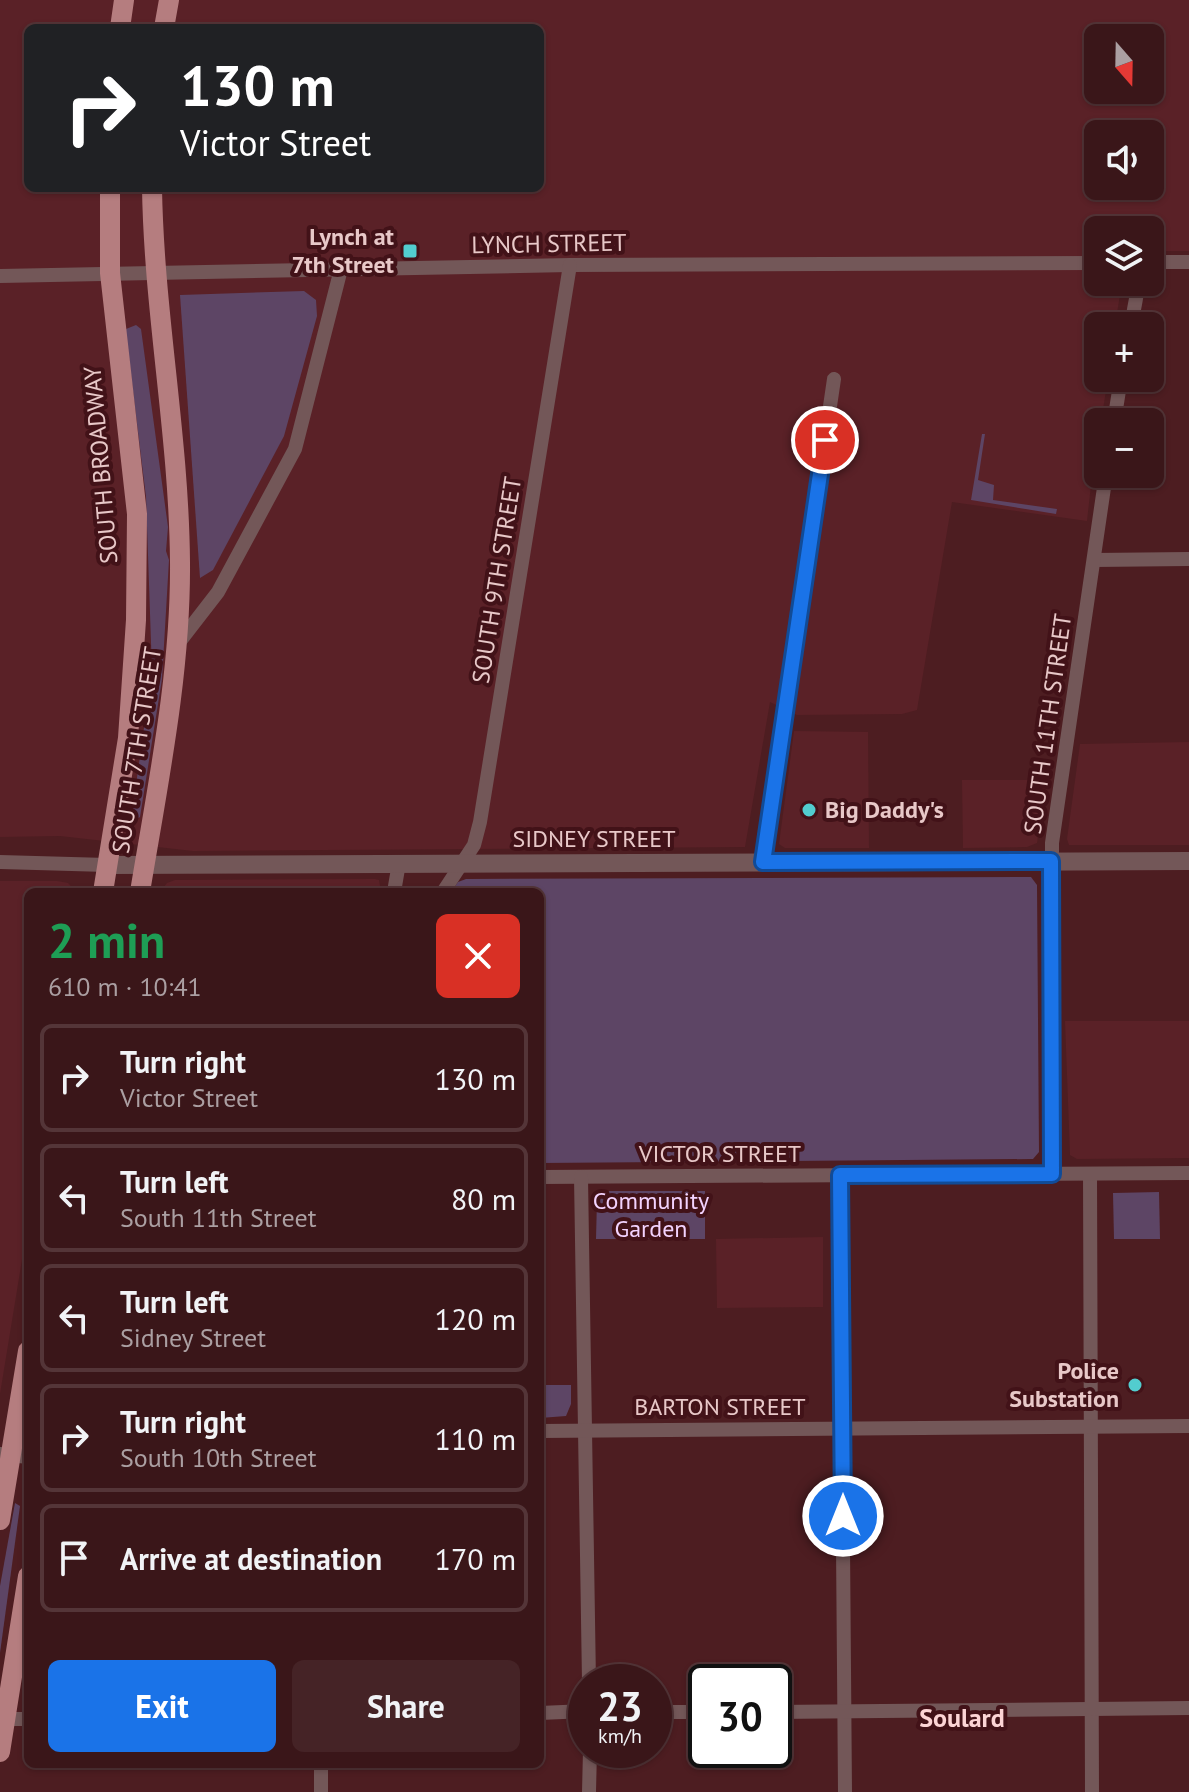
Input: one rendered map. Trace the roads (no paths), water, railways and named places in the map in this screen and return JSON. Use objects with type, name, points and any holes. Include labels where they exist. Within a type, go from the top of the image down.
[{"type":"main road","points":[[121,24],[124,0]]},
{"type":"main road","points":[[165,24],[169,0]]},
{"type":"main road","name":"SOUTH BROADWAY","points":[[110,192],[110,273],[137,514],[136,661],[128,738]]},
{"type":"main road","points":[[152,192],[155,273],[178,480],[180,566],[176,646]]},
{"type":"main road","name":"SOUTH 7TH STREET","points":[[141,888],[176,646]]},
{"type":"main road","name":"SOUTH 7TH STREET","points":[[104,888],[128,738]]},
{"type":"main road","points":[[0,1520],[24,1379]]},
{"type":"main road","points":[[0,1752],[24,1601]]},
{"type":"street","points":[[1164,262],[1189,262]]},
{"type":"street","name":"LYNCH STREET","points":[[0,276],[570,265],[1084,263]]},
{"type":"street","name":"SOUTH 9TH STREET","points":[[446,888],[474,845],[482,808],[570,265]]},
{"type":"street","name":"SOUTH 7TH STREET","points":[[176,646],[224,581],[295,449],[341,269]]},
{"type":"street","points":[[763,862],[834,379]]},
{"type":"street","name":"SOUTH 11TH STREET","points":[[1052,1174],[1051,861],[1104,488]]},
{"type":"street","points":[[1094,560],[1189,559]]},
{"type":"street","name":"SIDNEY STREET","points":[[0,862],[107,865],[1189,861]]},
{"type":"street","points":[[395,888],[399,863]]},
{"type":"street","name":"VICTOR STREET","points":[[544,1177],[1189,1173]]},
{"type":"street","points":[[1090,1174],[1092,1792]]},
{"type":"street","points":[[840,1175],[845,1792]]},
{"type":"street","points":[[581,1177],[589,1664]]},
{"type":"street","name":"BARTON STREET","points":[[544,1431],[1189,1426]]},
{"type":"street","points":[[792,1712],[1189,1708]]},
{"type":"street","points":[[544,1713],[568,1712]]},
{"type":"street","points":[[5,1719],[24,1719]]},
{"type":"street","points":[[321,1768],[321,1792]]},
{"type":"street","points":[[589,1792],[590,1768]]},
{"type":"place","name":"Lynch at 7th Street","points":[[410,251]]},
{"type":"place","name":"Big Daddy's","points":[[809,810]]},
{"type":"place","name":"Police Substation","points":[[1135,1385]]},
{"type":"district","name":"Soulard","points":[[962,1718]]},
{"type":"park label","name":"Community Garden","points":[[651,1215]]}]
